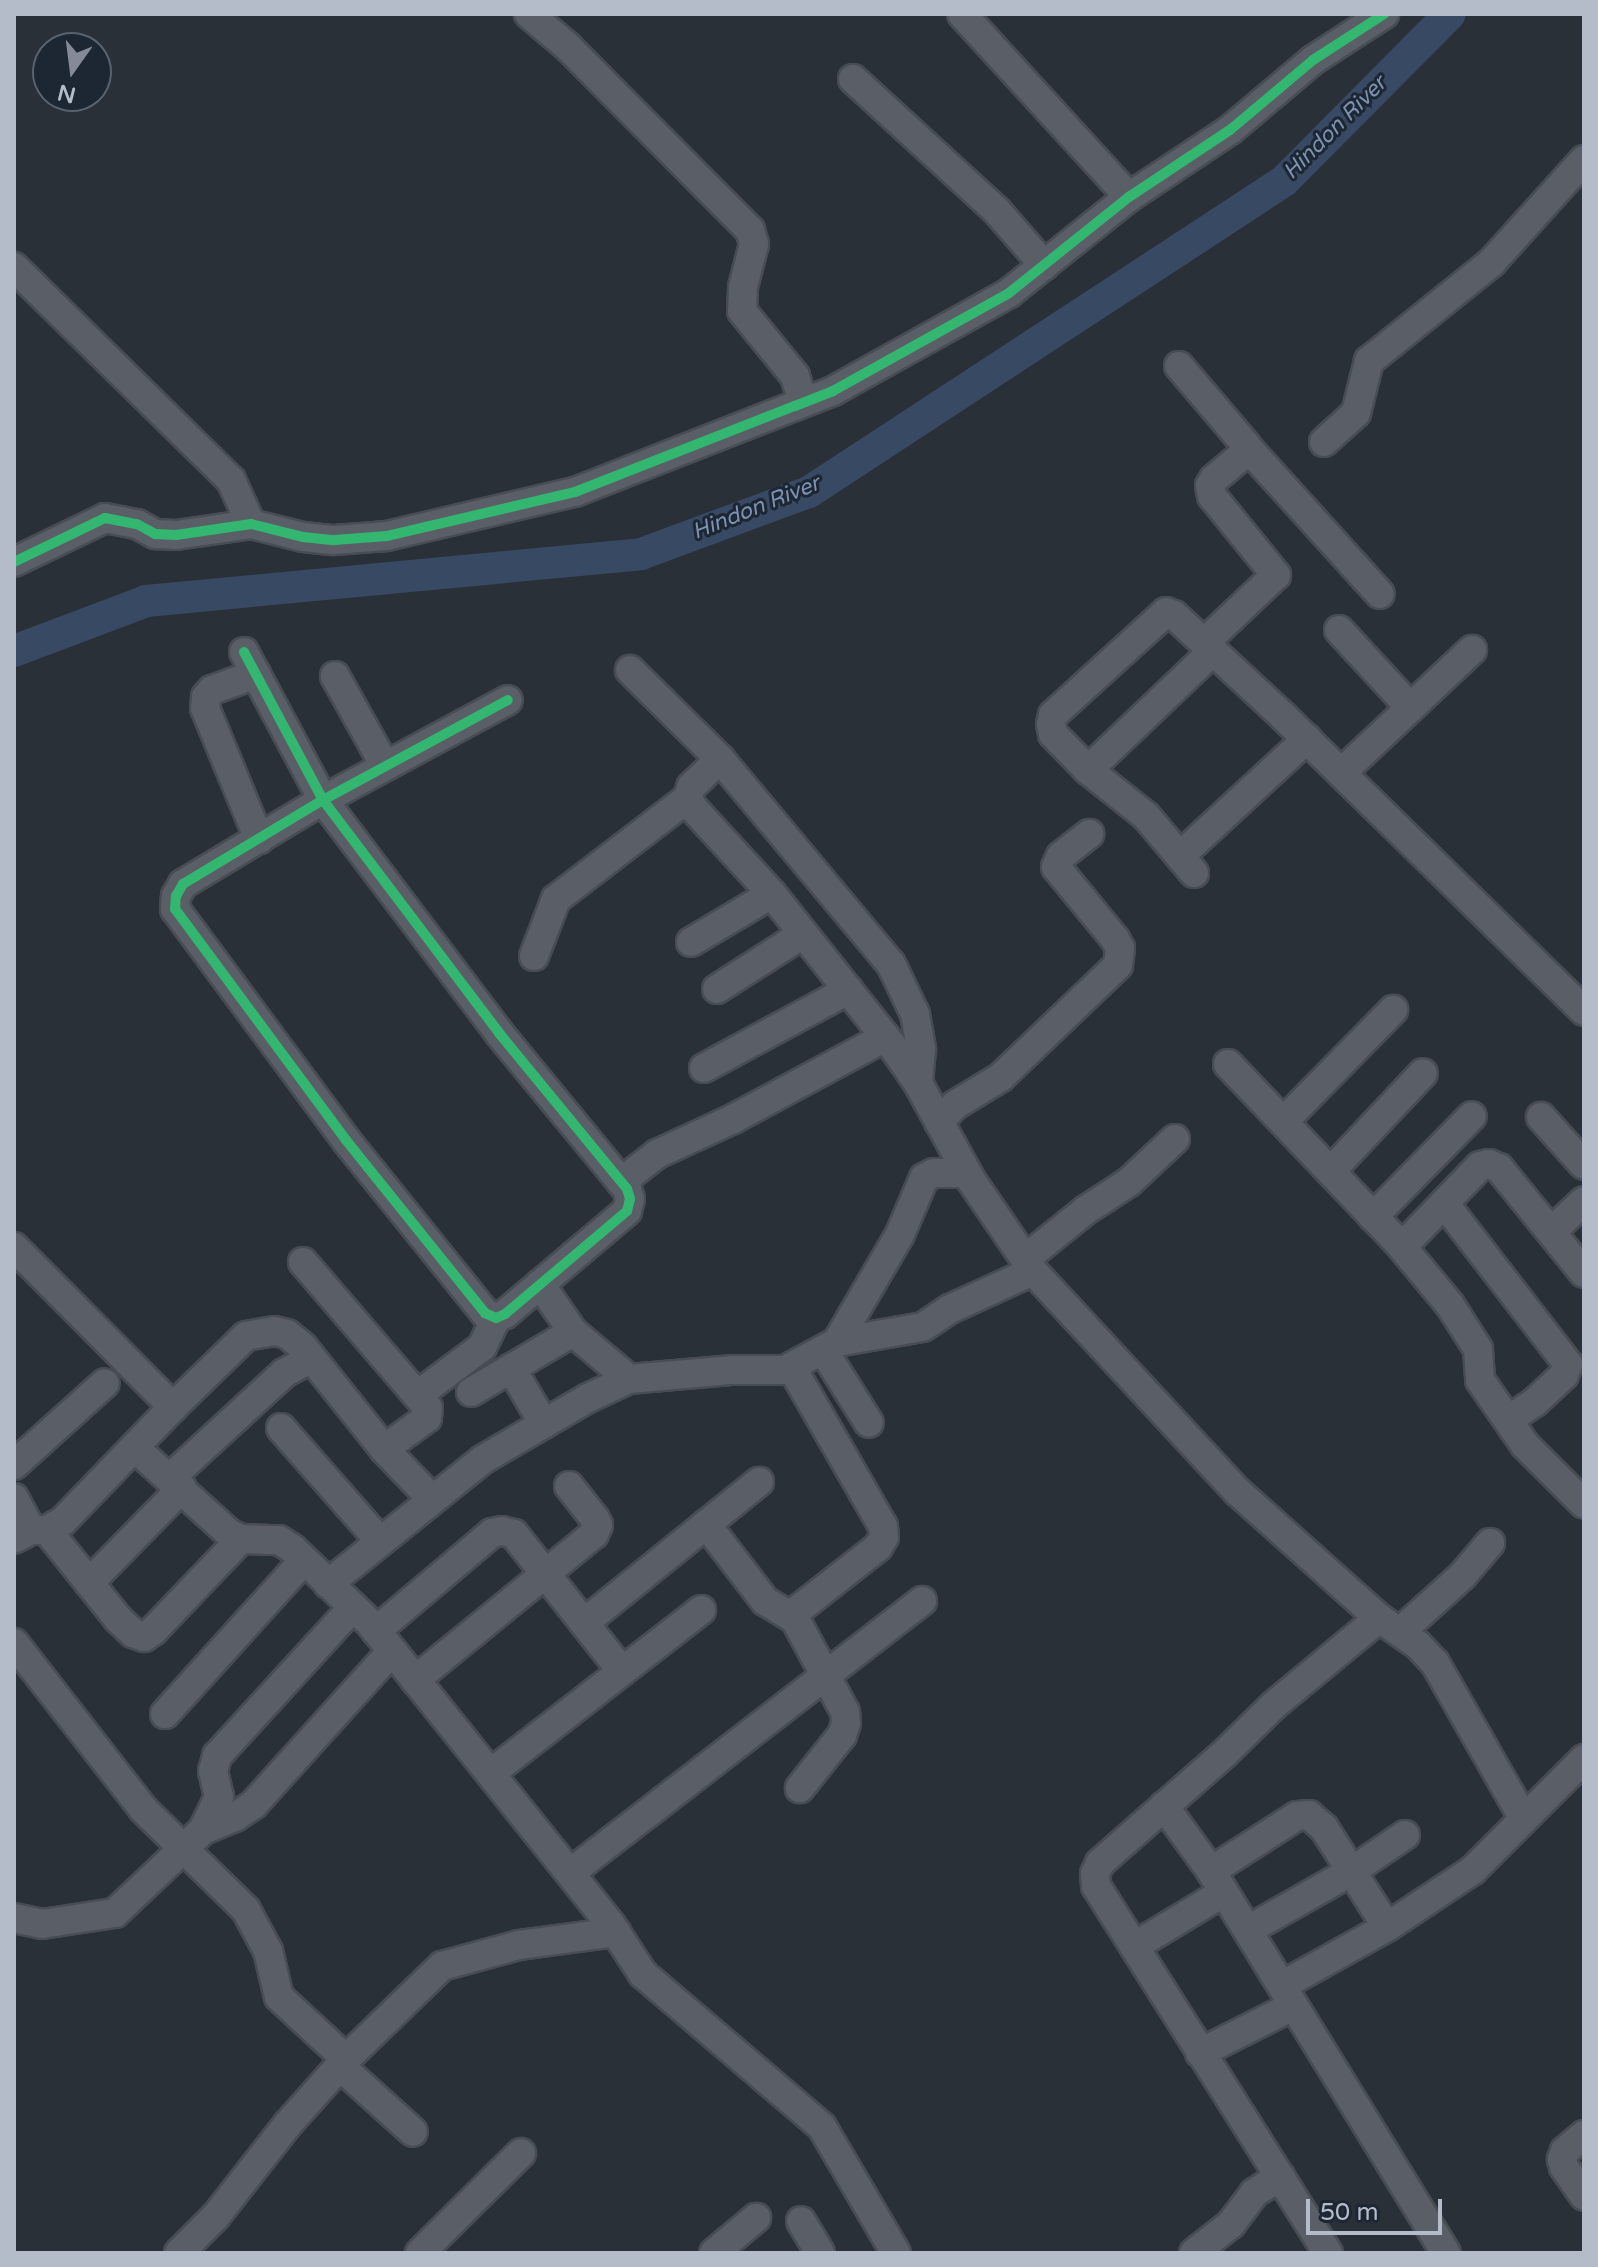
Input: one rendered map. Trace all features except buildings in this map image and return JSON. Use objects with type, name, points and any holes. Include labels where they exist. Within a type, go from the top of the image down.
[{"type":"street","points":[[529,14],[567,46],[750,230],[754,244],[743,287],[742,311],[795,376],[803,402]]},
{"type":"street","points":[[962,14],[1129,197]]},
{"type":"street","points":[[14,562],[105,518],[137,524],[155,534],[176,535],[251,524],[303,537],[334,540],[387,536],[575,492],[833,391],[980,311],[1129,197],[1230,130],[1313,60],[1384,14]]},
{"type":"street","points":[[853,79],[989,203],[1044,265]]},
{"type":"street","points":[[1324,442],[1356,413],[1369,361],[1492,262],[1584,160]]},
{"type":"street","points":[[14,267],[231,480],[251,524]]},
{"type":"street","points":[[1179,366],[1247,447],[1380,594]]},
{"type":"street","points":[[1088,770],[1276,575],[1273,567],[1212,496],[1210,486],[1214,479],[1245,453],[1247,447]]},
{"type":"street","points":[[1307,739],[1187,864],[1132,802],[1088,770],[1053,734],[1053,715],[1166,612],[1174,615],[1307,739],[1584,1011]]},
{"type":"street","points":[[1339,630],[1409,706]]},
{"type":"street","points":[[1341,773],[1472,650]]},
{"type":"street","points":[[259,839],[205,708],[206,697],[212,690],[250,663],[323,800],[499,1033],[621,1182],[630,1199],[627,1211],[496,1318],[482,1347],[419,1394]]},
{"type":"street","points":[[630,670],[720,759],[891,964],[915,1014],[921,1049],[918,1083]]},
{"type":"street","points":[[335,676],[385,766]]},
{"type":"street","points":[[496,1318],[479,1306],[346,1140],[175,909],[176,896],[183,884],[323,800],[508,700]]},
{"type":"street","points":[[534,956],[556,899],[688,798],[691,787],[720,759]]},
{"type":"street","points":[[688,798],[693,808],[772,894],[885,1037],[918,1083],[967,1173],[1029,1265],[1238,1492],[1435,1663],[1523,1817]]},
{"type":"street","points":[[939,1122],[955,1105],[1001,1077],[1118,965],[1120,948],[1115,939],[1056,867],[1061,856],[1089,834]]},
{"type":"street","points":[[740,861],[786,838]]},
{"type":"street","points":[[691,942],[772,894]]},
{"type":"street","points":[[717,989],[803,934]]},
{"type":"street","points":[[704,1068],[848,990]]},
{"type":"street","points":[[1284,1121],[1393,1010]]},
{"type":"street","points":[[621,1182],[657,1154],[733,1119],[885,1037]]},
{"type":"street","points":[[1228,1064],[1402,1247],[1464,1325],[1478,1349],[1477,1374],[1525,1445],[1584,1504]]},
{"type":"street","points":[[1331,1171],[1423,1073]]},
{"type":"street","points":[[1373,1217],[1472,1116]]},
{"type":"street","points":[[1541,1117],[1584,1165]]},
{"type":"street","points":[[328,1584],[482,1460],[629,1379],[792,1368],[830,1346],[923,1327],[1029,1265],[1086,1210],[1129,1182],[1175,1139]]},
{"type":"street","points":[[1402,1247],[1480,1166],[1489,1164],[1499,1168],[1584,1273]]},
{"type":"street","points":[[830,1346],[900,1234],[924,1178],[934,1173],[967,1173]]},
{"type":"street","points":[[1551,1232],[1584,1201]]},
{"type":"street","points":[[1444,1203],[1568,1364],[1564,1375],[1535,1402],[1508,1420]]},
{"type":"street","points":[[14,1247],[173,1407]]},
{"type":"street","points":[[303,1262],[428,1408],[427,1418],[384,1449]]},
{"type":"street","points":[[540,1284],[573,1332],[629,1379]]},
{"type":"street","points":[[30,1533],[76,1509],[238,1341],[258,1332],[287,1334],[303,1347],[384,1449],[432,1499]]},
{"type":"street","points":[[471,1392],[573,1332]]},
{"type":"street","points":[[830,1346],[869,1423]]},
{"type":"street","points":[[89,1583],[176,1483],[284,1373],[310,1359]]},
{"type":"street","points":[[511,1368],[544,1424]]},
{"type":"street","points":[[792,1368],[883,1526],[884,1537],[878,1547],[801,1604],[795,1612],[795,1619],[845,1712],[846,1723],[842,1735],[800,1788]]},
{"type":"street","points":[[14,1465],[105,1383]]},
{"type":"street","points":[[281,1428],[380,1541]]},
{"type":"street","points":[[135,1448],[230,1534],[241,1539],[279,1540],[353,1607],[491,1773],[616,1932],[652,1984],[822,2127],[896,2253]]},
{"type":"street","points":[[584,1623],[759,1482]]},
{"type":"street","points":[[415,1680],[594,1534],[598,1525],[569,1486]]},
{"type":"street","points":[[14,1498],[30,1533],[89,1583],[133,1633],[144,1637],[241,1539]]},
{"type":"street","points":[[706,1524],[765,1601],[795,1619]]},
{"type":"street","points":[[203,1830],[235,1817],[254,1804],[384,1641],[492,1533],[502,1531],[514,1534],[621,1670]]},
{"type":"street","points":[[1328,2253],[1096,1886],[1095,1874],[1100,1863],[1300,1681],[1463,1575],[1490,1543]]},
{"type":"street","points":[[165,1714],[304,1560]]},
{"type":"street","points":[[570,1873],[922,1601]]},
{"type":"street","points":[[14,1918],[42,1924],[115,1913],[183,1851],[203,1830],[219,1797],[213,1771],[217,1756],[353,1607]]},
{"type":"street","points":[[491,1773],[701,1610]]},
{"type":"street","points":[[14,1643],[143,1809],[183,1851],[235,1897],[255,1922],[268,1951],[279,1997],[413,2132]]},
{"type":"street","points":[[1200,2053],[1473,1870],[1584,1759]]},
{"type":"street","points":[[1164,1806],[1218,1881],[1446,2253]]},
{"type":"street","points":[[1135,1946],[1297,1816],[1309,1815],[1324,1828],[1387,1927]]},
{"type":"street","points":[[1248,1930],[1352,1871],[1405,1835]]},
{"type":"street","points":[[179,2253],[216,2216],[288,2124],[343,2062],[442,1966],[519,1945],[616,1932]]},
{"type":"street","points":[[1584,2135],[1565,2151],[1562,2159],[1584,2196]]},
{"type":"street","points":[[420,2253],[521,2153]]},
{"type":"street","points":[[1194,2253],[1231,2224],[1254,2193],[1280,2177]]},
{"type":"street","points":[[714,2253],[756,2218]]},
{"type":"street","points":[[801,2221],[820,2253]]},
{"type":"waterway","name":"Hindon River","points":[[14,651],[146,601],[641,554],[809,492],[1284,181],[1450,14]]},
{"type":"cycle path","points":[[14,562],[105,518],[137,524],[155,534],[176,535],[251,524],[303,537],[334,540],[387,536],[575,492],[833,391],[1009,293],[1129,197],[1230,130],[1313,60],[1384,14]]},
{"type":"cycle path","points":[[244,652],[323,800],[499,1033],[627,1189],[630,1199],[627,1211],[505,1314],[496,1318],[485,1313],[346,1140],[175,909],[176,896],[183,884],[323,800],[508,700]]}]
